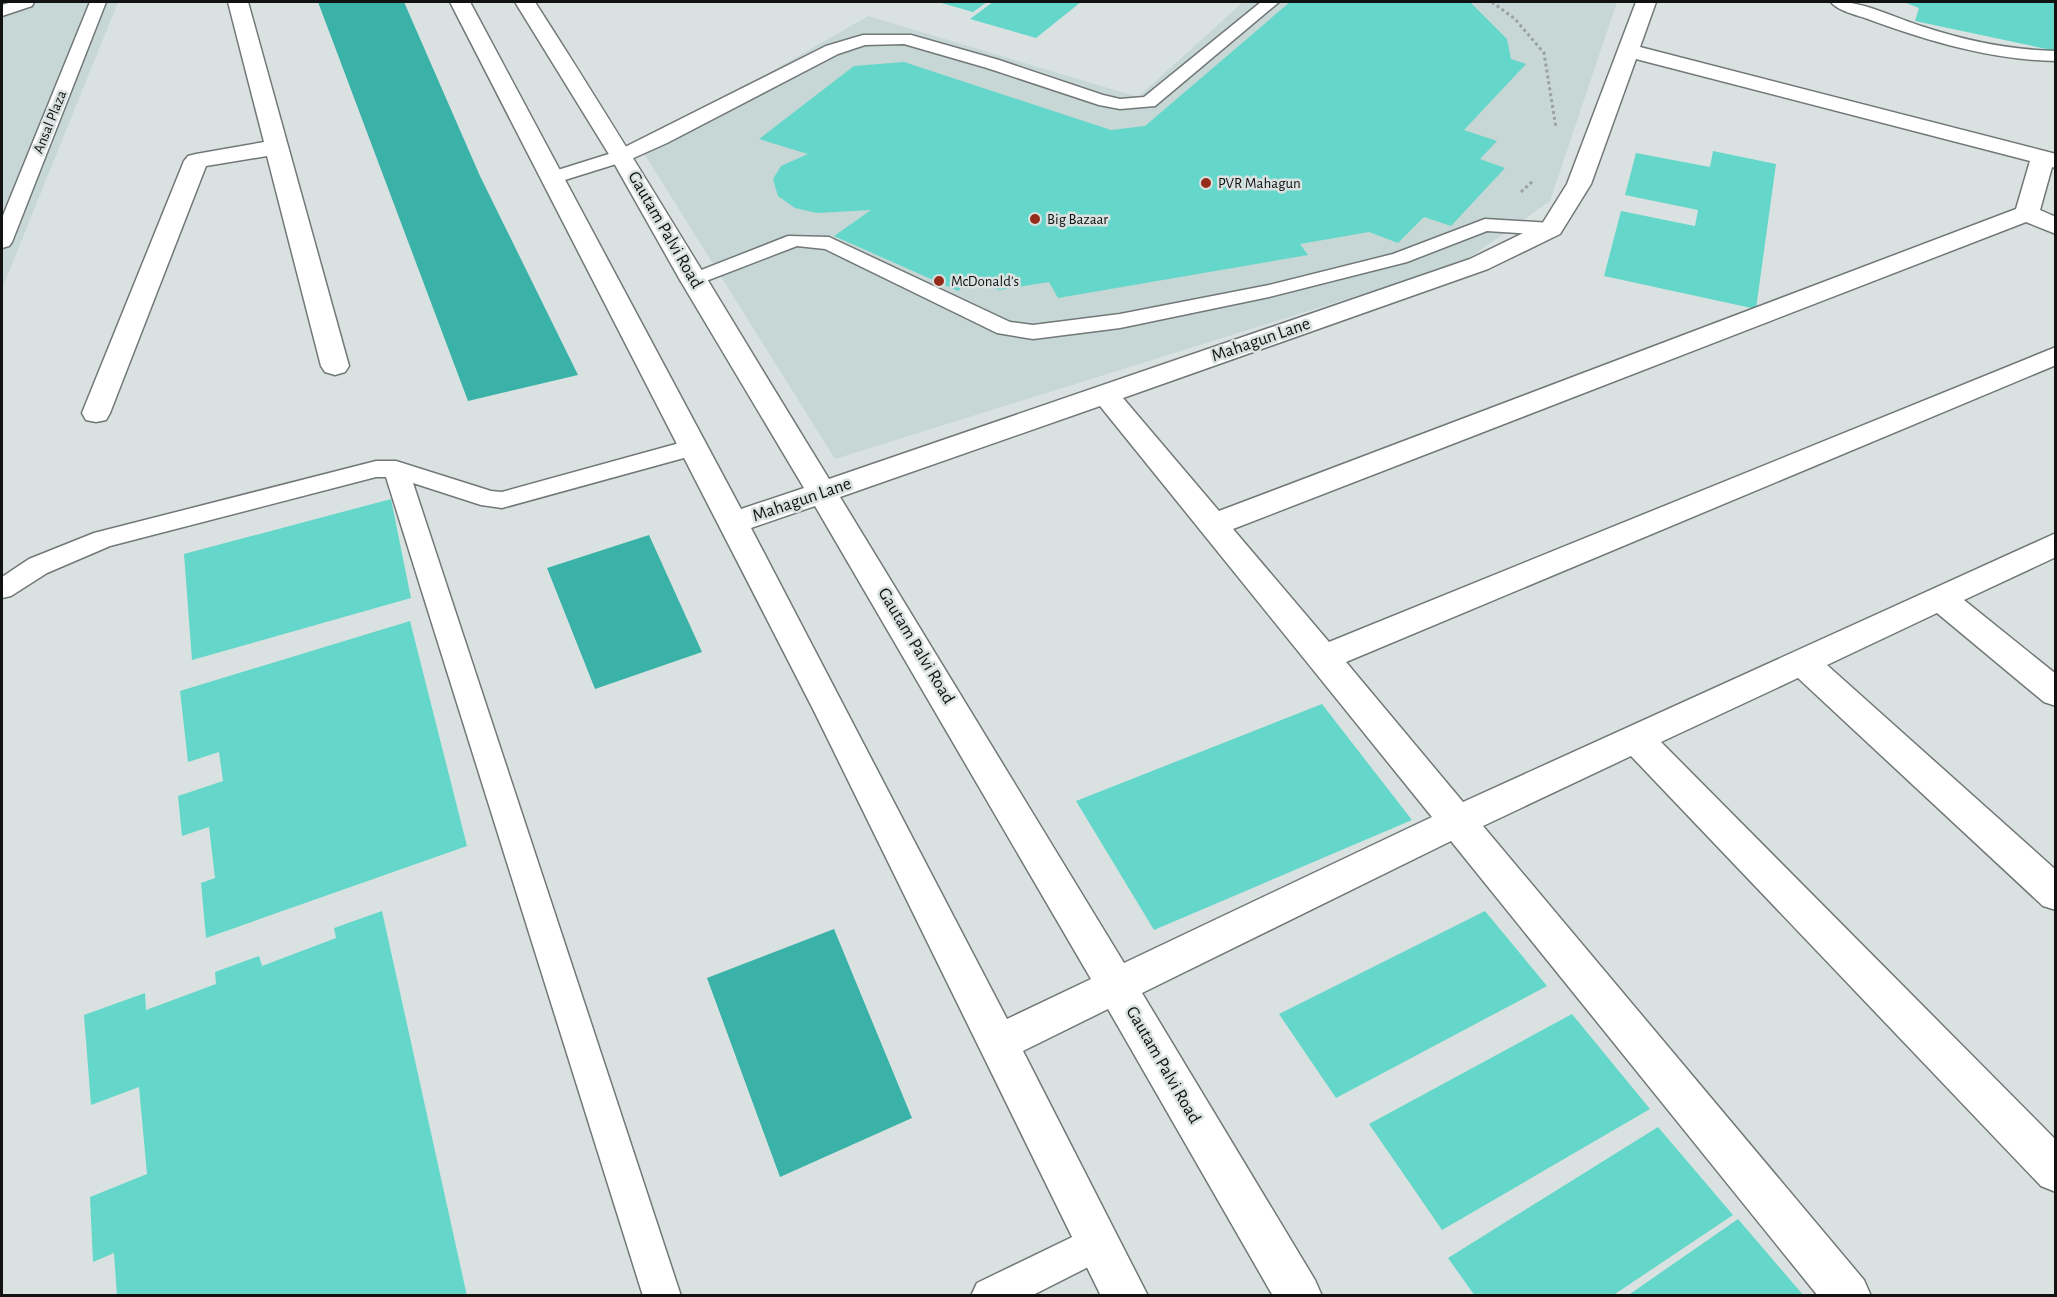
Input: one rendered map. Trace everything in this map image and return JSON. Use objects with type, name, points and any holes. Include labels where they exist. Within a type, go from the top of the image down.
[{"type":"street","points":[[238,2],[335,366]]},
{"type":"street","points":[[460,2],[831,711],[1125,1296]]},
{"type":"street","name":"Gautam Palvi Road","points":[[525,2],[622,156],[693,280],[1117,985],[1299,1296]]},
{"type":"street","points":[[1551,229],[1579,184],[1644,2]]},
{"type":"street","points":[[1213,525],[2027,213],[2049,159],[1628,50]]},
{"type":"street","points":[[96,413],[196,161],[277,147]]},
{"type":"street","points":[[2027,213],[2055,228]]},
{"type":"street","name":"Mahagun Lane","points":[[734,523],[1479,264],[1551,229]]},
{"type":"street","points":[[1323,658],[2055,355]]},
{"type":"street","points":[[1105,394],[1848,1296]]},
{"type":"street","points":[[998,1043],[1458,821],[2055,544]]},
{"type":"street","points":[[1940,597],[2055,693]]},
{"type":"street","points":[[1802,662],[2055,894]]},
{"type":"street","points":[[1636,739],[2055,1171]]},
{"type":"lane","points":[[2,11],[26,2]]},
{"type":"lane","name":"Ansal Plaza","points":[[2,242],[98,2]]},
{"type":"lane","points":[[552,178],[622,156],[832,50],[863,40],[905,39],[993,64],[1099,100],[1120,104],[1149,102],[1271,2]]},
{"type":"lane","points":[[1839,2],[1882,19],[1991,50],[2032,57],[2055,56]]},
{"type":"lane","points":[[693,280],[795,240],[811,240],[829,243],[1005,328],[1033,332],[1120,321],[1269,291],[1400,258],[1485,225],[1551,229]]},
{"type":"lane","points":[[2,589],[38,566],[103,539],[376,468],[396,469],[490,499],[502,500],[693,447]]},
{"type":"lane","points":[[396,469],[662,1296]]},
{"type":"lane","points":[[990,1296],[1097,1243]]},
{"type":"path","points":[[1492,2],[1515,19],[1544,53],[1556,129]]},
{"type":"path","points":[[1485,225],[1537,177]]},
{"type":"shaded area","points":[[2,2],[118,2],[2,289]]},
{"type":"shaded area","points":[[1243,2],[1617,2],[1550,201],[1462,263],[835,459],[640,147],[868,16],[1138,97]]},
{"type":"water","points":[[318,2],[404,2],[480,176],[578,375],[468,401]]},
{"type":"water","points":[[649,535],[702,652],[595,689],[547,568]]},
{"type":"water","points":[[834,929],[912,1118],[780,1177],[707,978]]},
{"type":"building","points":[[938,2],[987,2],[973,12]]},
{"type":"building","points":[[993,2],[1081,2],[1036,38],[970,19]]},
{"type":"building","points":[[1290,2],[1470,2],[1507,39],[1511,59],[1526,64],[1464,130],[1497,141],[1480,159],[1505,168],[1451,226],[1424,217],[1398,243],[1369,232],[1300,244],[1308,255],[1058,298],[1049,282],[999,290],[973,279],[958,291],[834,236],[871,210],[817,213],[795,208],[778,196],[773,179],[781,166],[808,154],[759,139],[854,66],[904,62],[1111,130],[1145,126]]},
{"type":"building","points":[[1904,2],[2056,2],[2056,51],[1915,21],[1919,8]]},
{"type":"building","points":[[1713,151],[1776,164],[1756,309],[1604,276],[1621,211],[1695,226],[1698,210],[1625,195],[1636,153],[1710,167]]},
{"type":"building","points":[[391,499],[411,598],[192,660],[184,554]]},
{"type":"building","points":[[410,621],[467,846],[206,938],[201,883],[215,878],[209,827],[182,836],[178,796],[223,781],[219,752],[188,762],[180,691]]},
{"type":"building","points":[[1322,704],[1412,820],[1154,930],[1076,801]]},
{"type":"building","points":[[382,911],[467,1296],[117,1296],[114,1253],[93,1262],[90,1197],[147,1174],[139,1087],[91,1105],[84,1015],[145,993],[146,1010],[216,984],[215,972],[259,956],[262,966],[336,938],[334,928]]},
{"type":"building","points":[[1485,911],[1547,986],[1336,1098],[1279,1014]]},
{"type":"building","points":[[1572,1014],[1650,1109],[1442,1230],[1369,1124]]},
{"type":"building","points":[[1658,1127],[1733,1215],[1612,1296],[1475,1296],[1448,1258]]},
{"type":"building","points":[[1738,1219],[1804,1296],[1627,1296]]},
{"type":"place","name":"PVR Mahagun","points":[[1206,183]]},
{"type":"place","name":"Big Bazaar","points":[[1035,219]]},
{"type":"place","name":"McDonald's","points":[[939,281]]}]
